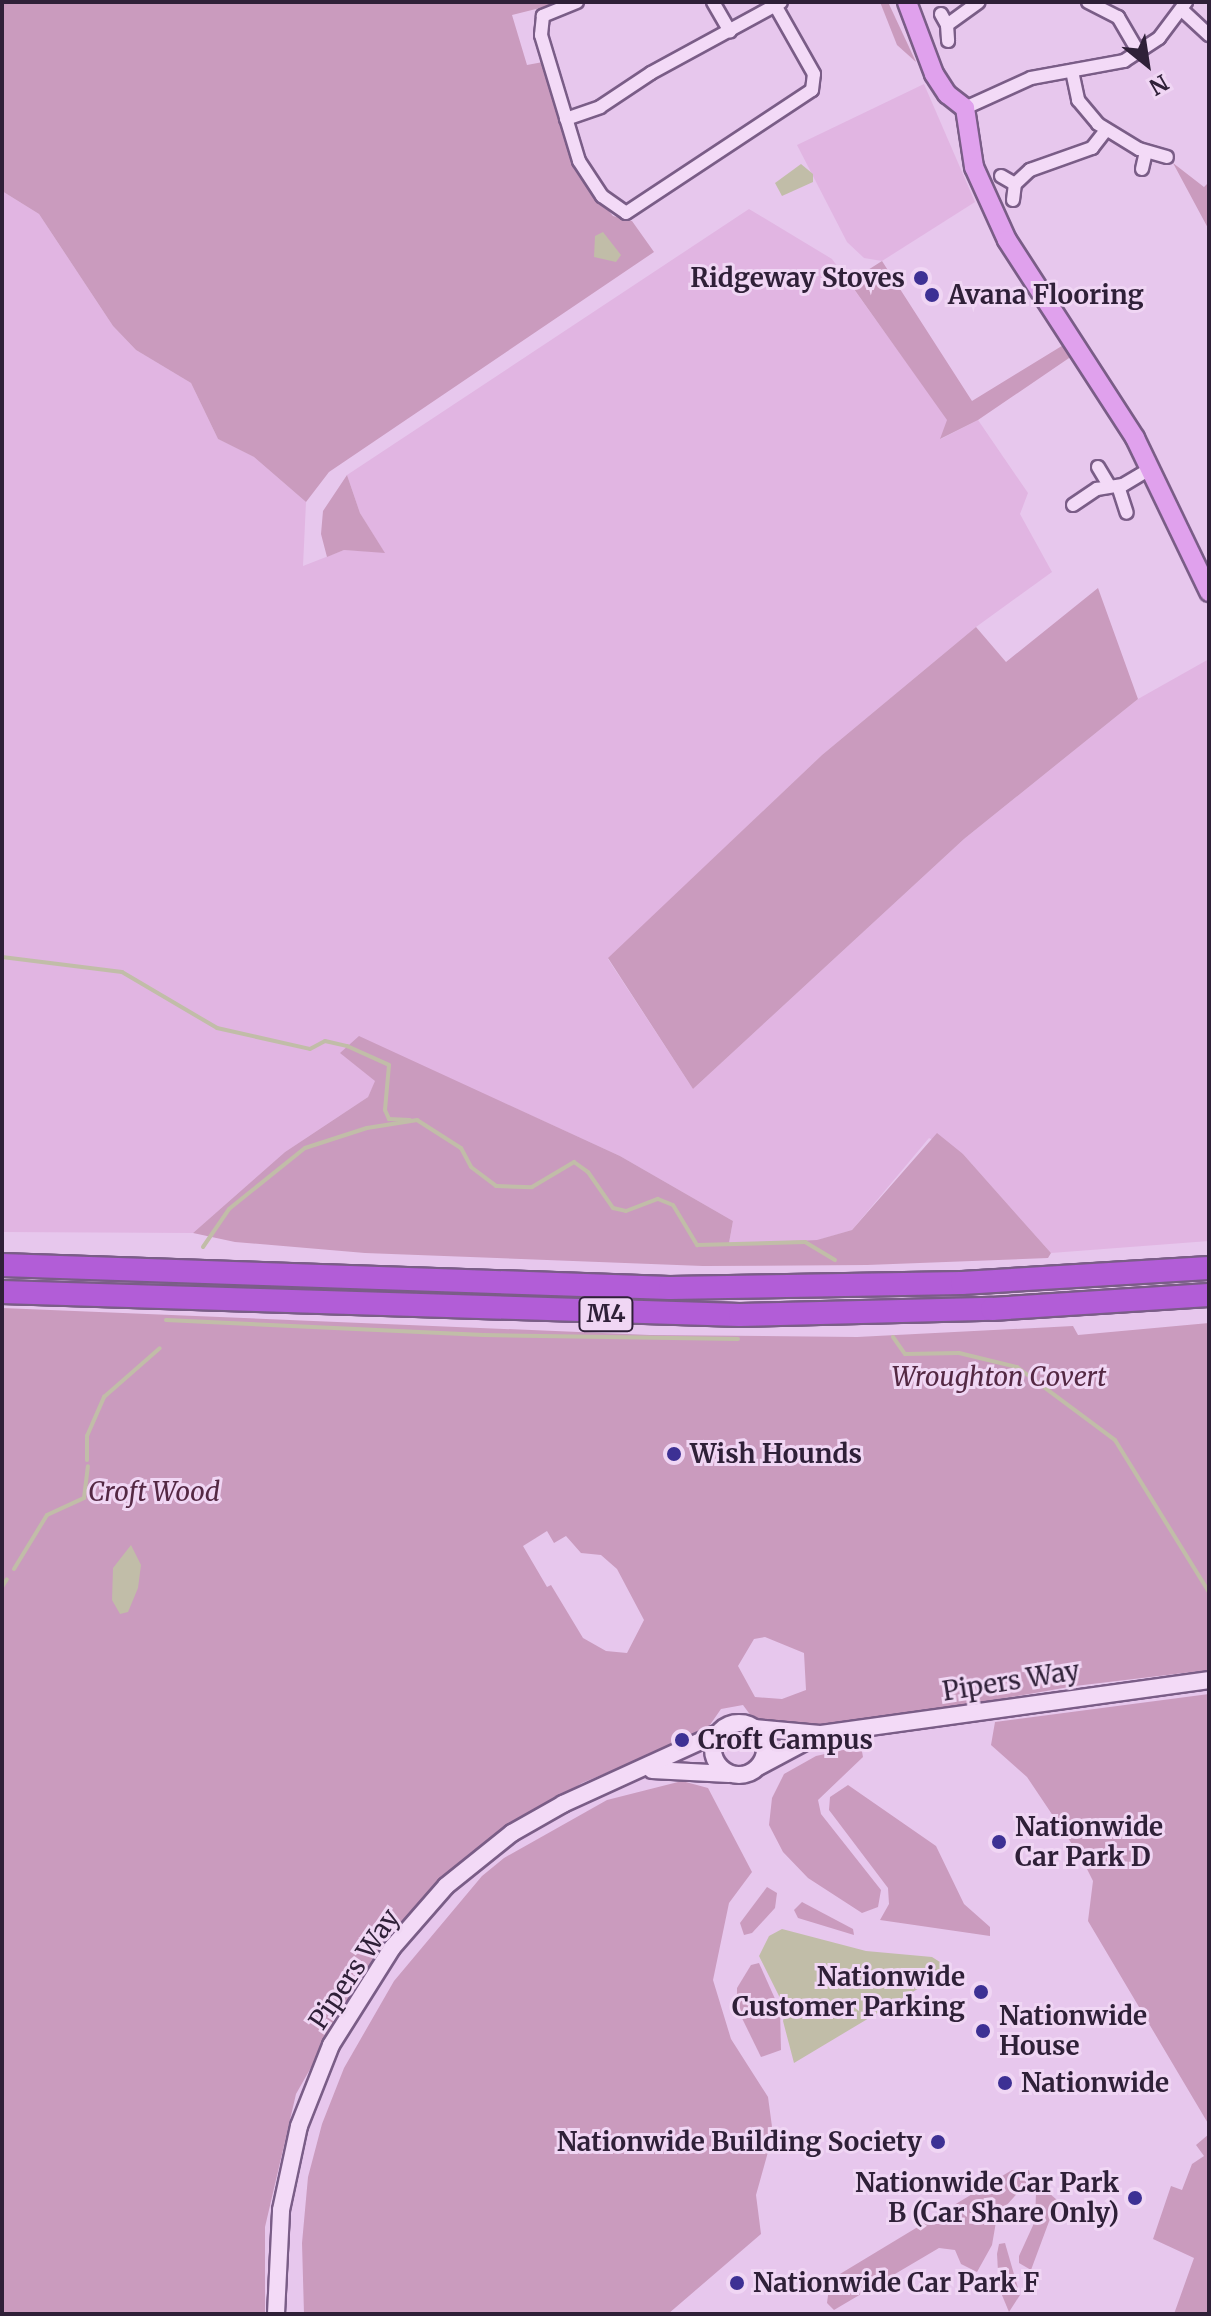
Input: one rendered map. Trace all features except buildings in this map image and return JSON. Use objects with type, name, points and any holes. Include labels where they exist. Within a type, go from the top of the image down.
[{"type":"highway","name":"M4","points":[[2,1265],[670,1288],[962,1283],[1209,1268]]},
{"type":"highway","name":"M4","points":[[2,1292],[709,1315],[992,1309],[1209,1295]]},
{"type":"main road","points":[[907,2],[934,74],[947,94],[965,108],[974,167],[1007,240],[1122,416],[1209,592]]},
{"type":"main road","name":"Pipers Way","points":[[754,1728],[820,1734],[1209,1680]]},
{"type":"main road","points":[[733,1722],[754,1728],[764,1748],[760,1766],[748,1775],[729,1774],[717,1758],[718,1733],[733,1722]]},
{"type":"main road","name":"Pipers Way","points":[[276,2314],[281,2210],[299,2126],[331,2045],[374,1973],[439,1893],[499,1842],[563,1804],[646,1770],[718,1733]]},
{"type":"main road","name":"Pipers Way","points":[[760,1766],[820,1734]]},
{"type":"main road","name":"Pipers Way","points":[[646,1770],[729,1774]]},
{"type":"street","points":[[566,119],[600,107],[778,4],[814,74],[812,90],[727,143],[637,210],[620,211],[596,189],[579,161],[566,119],[540,27],[546,14],[577,2]]},
{"type":"street","points":[[713,2],[730,31]]},
{"type":"street","points":[[948,41],[944,19],[979,2]]},
{"type":"street","points":[[1088,2],[1113,12],[1139,53]]},
{"type":"street","points":[[965,108],[1031,78],[1112,66],[1139,53],[1184,6],[1209,35]]},
{"type":"street","points":[[1072,71],[1078,100],[1106,130],[1146,152],[1167,157]]},
{"type":"street","points":[[1013,200],[1015,184],[1047,160],[1092,148],[1106,130]]},
{"type":"street","points":[[1142,169],[1146,152]]},
{"type":"street","points":[[1001,176],[1015,184]]},
{"type":"street","points":[[1098,467],[1113,485],[1127,513]]},
{"type":"street","points":[[1073,505],[1150,469]]},
{"type":"shaded area","points":[[924,84],[975,202],[882,261],[864,258],[847,242],[797,145]]},
{"type":"shaded area","points":[[801,164],[813,174],[813,182],[782,196],[775,183]]},
{"type":"shaded area","points":[[2,191],[39,214],[113,326],[136,350],[191,383],[218,439],[254,457],[306,502],[303,566],[344,550],[384,552],[360,513],[347,475],[749,209],[832,259],[948,420],[941,439],[978,420],[1028,493],[1020,514],[1052,572],[976,627],[822,755],[608,959],[693,1089],[964,839],[1138,699],[1209,659],[1209,1241],[1051,1253],[963,1154],[929,1138],[852,1230],[818,1240],[729,1243],[733,1221],[620,1156],[504,1103],[375,1082],[368,1097],[285,1152],[193,1233],[2,1232]]},
{"type":"shaded area","points":[[603,232],[621,255],[616,262],[594,257],[595,236]]},
{"type":"shaded area","points":[[131,1545],[141,1565],[138,1588],[128,1612],[120,1614],[112,1600],[113,1568]]},
{"type":"shaded area","points":[[782,1929],[866,1951],[932,1957],[951,1969],[794,2063],[783,2021],[786,2010],[759,1956],[769,1936]]},
{"type":"green space","points":[[2,2],[564,2],[512,15],[527,65],[543,62],[565,139],[587,185],[613,216],[632,221],[654,252],[329,472],[306,502],[254,457],[218,439],[191,383],[136,350],[113,326],[39,214],[2,191]]},
{"type":"green space","points":[[880,2],[888,2],[916,62],[897,45]]},
{"type":"green space","points":[[1173,163],[1204,187],[1209,182],[1209,230]]},
{"type":"green space","points":[[882,261],[972,401],[1065,344],[1072,356],[978,420],[940,439],[947,420],[849,282]]},
{"type":"green space","points":[[347,475],[360,513],[385,553],[344,550],[327,557],[321,534],[323,511]]},
{"type":"green space","points":[[1098,588],[1138,699],[964,839],[693,1089],[608,958],[822,755],[976,627],[1006,662]]},
{"type":"green space","points":[[359,1036],[620,1156],[733,1221],[729,1243],[817,1240],[852,1230],[937,1133],[963,1154],[1051,1253],[1048,1258],[867,1265],[703,1266],[365,1253],[235,1242],[193,1233],[285,1152],[368,1097],[375,1081],[340,1053]]},
{"type":"green space","name":"Croft Wood","points":[[2,1308],[650,1335],[857,1337],[1073,1326],[1078,1335],[1209,1323],[1209,1670],[1075,1686],[889,1718],[800,1727],[754,1720],[743,1705],[721,1709],[705,1732],[582,1783],[469,1854],[373,1958],[296,2094],[265,2227],[265,2314],[2,2314]],"holes":[[[547,1531],[554,1543],[566,1536],[581,1553],[601,1555],[617,1569],[644,1620],[627,1653],[606,1651],[583,1638],[551,1585],[547,1587],[523,1546]],[[765,1637],[804,1653],[806,1690],[782,1699],[755,1697],[738,1666],[754,1639]]]},
{"type":"green space","points":[[1209,1694],[1209,2125],[1088,1921],[1093,1881],[1082,1859],[1027,1777],[991,1745],[995,1722]]},
{"type":"green space","points":[[861,1746],[863,1757],[818,1800],[821,1814],[881,1890],[878,1907],[862,1913],[808,1878],[783,1852],[769,1825],[772,1798],[784,1774],[816,1756]]},
{"type":"green space","points":[[682,1781],[708,1788],[752,1872],[729,1903],[713,1980],[731,2039],[768,2097],[773,2134],[756,2195],[761,2234],[668,2314],[304,2314],[302,2243],[308,2177],[322,2124],[344,2068],[394,1981],[482,1876],[504,1858],[607,1800]]},
{"type":"green space","points":[[848,1785],[936,1846],[964,1904],[990,1927],[990,1936],[880,1920],[889,1904],[888,1888],[829,1810],[830,1797]]},
{"type":"green space","points":[[767,1887],[777,1893],[775,1908],[752,1933],[744,1935],[740,1923]]},
{"type":"green space","points":[[802,1902],[853,1929],[854,1935],[798,1918],[794,1910]]},
{"type":"green space","points":[[759,1963],[780,2010],[781,2050],[761,2057],[737,2008],[737,1988],[751,1965]]},
{"type":"green space","points":[[1209,2134],[1209,2314],[1174,2314],[1194,2258],[1153,2239],[1171,2186],[1182,2190],[1192,2164],[1204,2156],[1196,2145]]},
{"type":"green space","points":[[1012,2170],[1029,2170],[1031,2178],[997,2216],[992,2245],[977,2272],[961,2264],[955,2250],[939,2248],[834,2310],[827,2303],[830,2280]]},
{"type":"green space","points":[[1042,2187],[1057,2200],[1031,2270],[1019,2263],[1019,2256],[1035,2221],[1036,2193]]},
{"type":"green space","points":[[1005,2243],[1020,2295],[1009,2312],[999,2288],[997,2254],[999,2244]]},
{"type":"waterway","points":[[2,957],[122,972],[217,1028],[310,1049],[325,1041],[347,1046],[389,1065],[385,1110],[389,1119],[410,1120]]},
{"type":"waterway","points":[[203,1247],[229,1209],[305,1148],[367,1128],[417,1120],[461,1148],[471,1167],[496,1186],[532,1187],[574,1162],[588,1172],[613,1208],[626,1211],[658,1199],[673,1205],[697,1245],[805,1242],[835,1260]]},
{"type":"waterway","points":[[166,1320],[484,1335],[738,1339]]},
{"type":"waterway","points":[[893,1337],[905,1354],[959,1353],[1017,1367],[1115,1440],[1209,1592]]},
{"type":"waterway","points":[[87,1460],[87,1436],[104,1397],[160,1348]]},
{"type":"waterway","points":[[14,1569],[47,1515],[84,1498],[88,1466]]},
{"type":"waterway","points":[[2,1587],[7,1579]]},
{"type":"place","name":"Ridgeway Stoves","points":[[921,278]]},
{"type":"place","name":"Avana Flooring","points":[[932,295]]},
{"type":"place","name":"Wish Hounds","points":[[674,1454]]},
{"type":"place","name":"Croft Campus","points":[[682,1740]]},
{"type":"place","name":"Nationwide Car Park D","points":[[999,1842]]},
{"type":"place","name":"Nationwide Customer Parking","points":[[981,1992]]},
{"type":"place","name":"Nationwide House","points":[[983,2031]]},
{"type":"place","name":"Nationwide","points":[[1005,2083]]},
{"type":"place","name":"Nationwide Building Society","points":[[938,2142]]},
{"type":"place","name":"Nationwide Car Park B (Car Share Only)","points":[[1135,2198]]},
{"type":"place","name":"Nationwide Car Park F","points":[[737,2283]]},
{"type":"park label","name":"Wroughton Covert","points":[[999,1377]]}]
